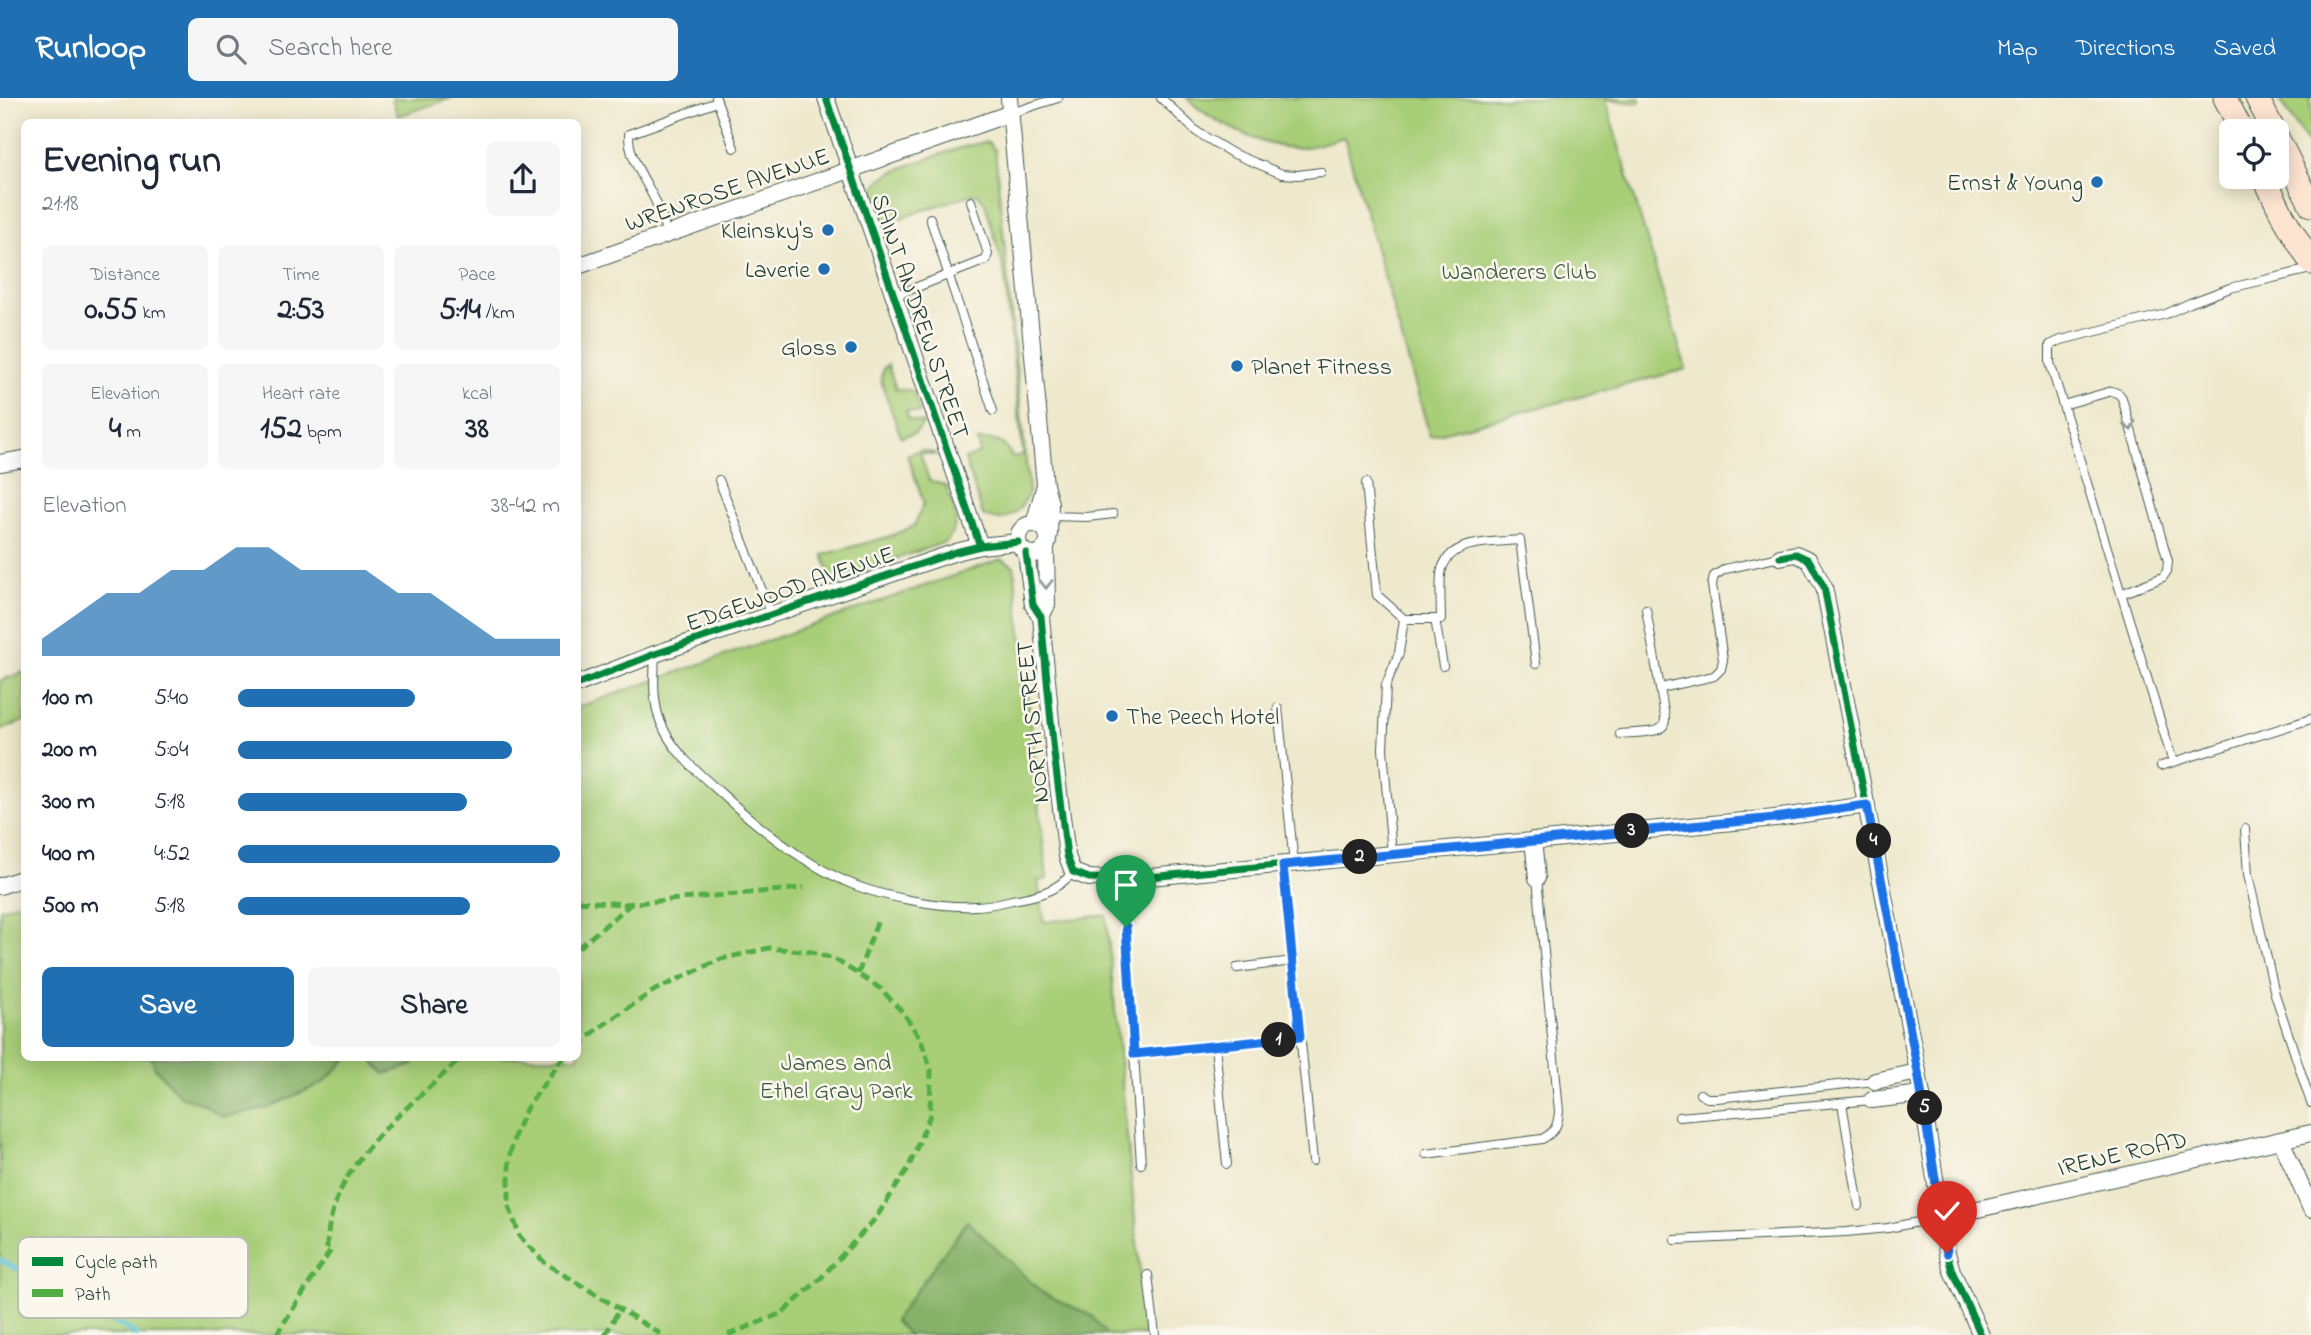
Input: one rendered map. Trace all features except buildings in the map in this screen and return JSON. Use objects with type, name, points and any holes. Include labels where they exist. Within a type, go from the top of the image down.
[{"type":"main road","points":[[2225,98],[2236,119]]},
{"type":"main road","points":[[2257,98],[2268,119]]},
{"type":"main road","points":[[2289,161],[2311,205]]},
{"type":"main road","points":[[2270,189],[2311,263]]},
{"type":"street","name":"SAINT ANDREW STREET","points":[[825,98],[980,546]]},
{"type":"street","name":"WRENROSE AVENUE","points":[[581,264],[850,170],[1010,106]]},
{"type":"street","name":"NORTH STREET","points":[[1010,106],[1045,485],[1034,524]]},
{"type":"street","points":[[0,463],[21,460]]},
{"type":"street","name":"NORTH STREET","points":[[1041,617],[1046,605],[1050,516],[1049,493],[1045,485]]},
{"type":"street","points":[[1034,524],[1045,529],[1047,542],[1041,553],[1033,555],[1022,547],[1022,529],[1034,524]]},
{"type":"street","name":"EDGEWOOD AVENUE","points":[[581,683],[655,654],[943,556],[980,546],[1022,547]]},
{"type":"street","name":"NORTH STREET","points":[[1022,547],[1033,605],[1041,617],[1065,847],[1073,872]]},
{"type":"street","points":[[1780,558],[1796,554],[1808,560],[1824,587],[1918,1072],[1947,1253],[1981,1335]]},
{"type":"street","points":[[1073,872],[1089,878],[1128,879],[1775,818],[1867,805]]},
{"type":"street","points":[[1533,840],[1537,878]]},
{"type":"street","points":[[0,886],[21,879]]},
{"type":"street","points":[[1875,1081],[1918,1072]]},
{"type":"street","points":[[1872,1100],[1922,1094]]},
{"type":"street","name":"IRENE ROAD","points":[[1942,1217],[2311,1133]]},
{"type":"street","points":[[2281,1140],[2311,1209]]},
{"type":"lane","points":[[1010,106],[1058,98]]},
{"type":"lane","points":[[1161,98],[1197,132],[1232,153],[1282,174],[1321,172]]},
{"type":"lane","points":[[667,234],[658,207],[636,163],[629,134],[717,100],[734,148]]},
{"type":"lane","points":[[894,296],[982,263],[988,256],[971,201]]},
{"type":"lane","points":[[930,218],[993,411]]},
{"type":"lane","points":[[2173,762],[2050,363],[2050,345],[2166,314],[2230,288],[2311,269]]},
{"type":"lane","points":[[2063,405],[2112,391],[2122,398],[2168,561],[2163,577],[2121,594]]},
{"type":"lane","points":[[719,480],[771,615]]},
{"type":"lane","points":[[1366,483],[1377,595],[1404,619],[1441,619],[1442,570],[1453,552],[1466,545],[1520,540],[1536,664]]},
{"type":"lane","points":[[1050,516],[1087,517],[1113,514]]},
{"type":"lane","points":[[1661,688],[1714,676],[1721,669],[1723,660],[1712,585],[1714,576],[1725,569],[1780,558]]},
{"type":"lane","points":[[1620,734],[1661,728],[1665,717],[1646,609]]},
{"type":"lane","points":[[1392,854],[1384,749],[1386,685],[1399,653],[1404,619]]},
{"type":"lane","points":[[1435,619],[1443,666]]},
{"type":"lane","points":[[655,654],[654,691],[661,723],[677,752],[765,831],[788,848],[846,881],[909,899],[946,905],[976,906],[1042,894],[1064,883],[1073,872]]},
{"type":"lane","points":[[1278,708],[1293,961],[1313,1161]]},
{"type":"lane","points":[[2161,766],[2311,719]]},
{"type":"lane","points":[[2245,829],[2248,875],[2275,994],[2311,1103]]},
{"type":"lane","points":[[1426,1154],[1542,1139],[1555,1130],[1559,1121],[1537,878]]},
{"type":"lane","points":[[1126,927],[1142,1164]]},
{"type":"lane","points":[[1237,968],[1293,961]]},
{"type":"lane","points":[[1134,1054],[1300,1037]]},
{"type":"lane","points":[[1215,1046],[1227,1164]]},
{"type":"lane","points":[[1700,1094],[1707,1098],[1717,1098],[1875,1081]]},
{"type":"lane","points":[[1679,1117],[1872,1100]]},
{"type":"lane","points":[[1842,1103],[1859,1206]]},
{"type":"lane","points":[[1675,1240],[1846,1232],[1888,1228],[1942,1217]]},
{"type":"lane","points":[[1148,1275],[1155,1335]]},
{"type":"green space","points":[[392,98],[452,98],[398,116]]},
{"type":"green space","name":"Wanderers Club","points":[[1187,98],[1640,98],[1639,103],[1605,100],[1686,369],[1430,436],[1344,137],[1302,148],[1269,144],[1222,123]]},
{"type":"green space","points":[[2279,98],[2311,98],[2311,149]]},
{"type":"green space","points":[[988,142],[995,150],[1029,492],[1016,511],[998,519],[983,515],[965,459],[980,453],[977,441],[983,440],[1002,444],[1012,457],[1023,455],[1004,270],[985,203],[978,194],[972,194],[883,224],[874,188],[881,179],[902,168],[949,151]]},
{"type":"green space","points":[[888,365],[896,389],[913,391],[920,413],[906,411],[909,420],[924,423],[915,433],[901,437],[882,384],[884,367]]},
{"type":"green space","points":[[921,450],[936,455],[920,453],[929,480],[946,486],[955,515],[951,535],[946,542],[832,580],[823,555],[891,536],[914,526],[924,503],[907,455]]},
{"type":"green space","name":"James and Ethel Gray Park","points":[[1001,559],[1014,566],[1047,879],[1038,881],[1044,922],[1106,915],[1146,1335],[0,1335],[0,909],[21,902],[21,1061],[581,1061],[581,706]]},
{"type":"green space","points":[[21,673],[21,722],[0,730],[0,681]]},
{"type":"green space","points":[[152,1061],[345,1061],[323,1083],[267,1108],[223,1117],[203,1104],[180,1096],[155,1068]]},
{"type":"green space","points":[[373,1061],[413,1061],[413,1065],[385,1074]]},
{"type":"green space","points":[[967,1221],[1041,1292],[1092,1316],[1107,1335],[909,1335],[894,1321]]},
{"type":"waterway","points":[[0,1260],[18,1269]]},
{"type":"waterway","points":[[108,1318],[137,1335]]},
{"type":"marked path","points":[[581,901],[624,904],[804,888]]},
{"type":"marked path","points":[[581,946],[632,903]]},
{"type":"marked path","points":[[858,974],[878,920]]},
{"type":"marked path","points":[[581,1043],[600,1027],[655,990],[721,959],[769,948],[812,952],[836,960],[881,989],[905,1015],[921,1040],[931,1070],[930,1115],[908,1169],[875,1219],[820,1279],[782,1313],[728,1335]]},
{"type":"marked path","points":[[327,1249],[331,1218],[341,1190],[355,1165],[395,1119],[458,1061]]},
{"type":"marked path","points":[[561,1061],[526,1109],[515,1134],[509,1158],[509,1206],[520,1237],[545,1263],[662,1335]]},
{"type":"marked path","points":[[276,1335],[331,1250]]},
{"type":"marked path","points":[[605,1335],[619,1310]]},
{"type":"cycle path","points":[[826,98],[980,546]]},
{"type":"cycle path","points":[[581,683],[655,654],[956,552],[980,546],[1018,542]]},
{"type":"cycle path","points":[[1026,553],[1033,605],[1041,617],[1067,856],[1073,872],[1089,878],[1128,879],[1775,818],[1867,805]]},
{"type":"cycle path","points":[[1780,557],[1796,554],[1809,560],[1824,587],[1918,1072],[1947,1253],[1952,1271],[1981,1335]]},
{"type":"place","name":"Ernst & Young","points":[[2097,182]]},
{"type":"place","name":"Kleinsky's","points":[[828,230]]},
{"type":"place","name":"Laverie","points":[[824,269]]},
{"type":"place","name":"Gloss","points":[[851,347]]},
{"type":"place","name":"Planet Fitness","points":[[1237,366]]},
{"type":"place","name":"The Peech Hotel","points":[[1112,716]]},
{"type":"route","points":[[1126,927],[1134,1054],[1300,1037],[1283,865],[1775,818],[1867,805],[1918,1072],[1947,1253]]}]
